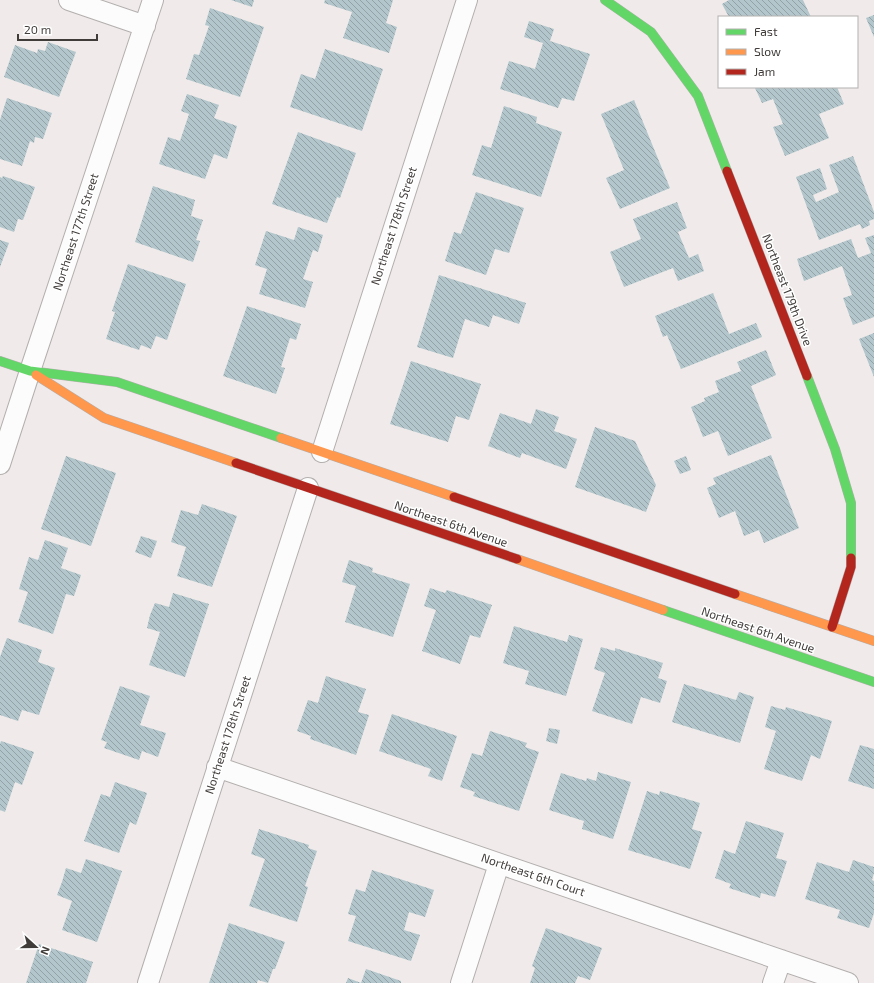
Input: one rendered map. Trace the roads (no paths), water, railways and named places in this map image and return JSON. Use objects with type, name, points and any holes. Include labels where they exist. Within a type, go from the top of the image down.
[{"type":"main road","name":"Northeast 179th Drive","points":[[605,0],[651,32],[698,96],[836,449],[852,503],[851,567],[832,627]]},
{"type":"main road","name":"Northeast 6th Avenue","points":[[0,361],[30,371],[117,382],[874,641]]},
{"type":"main road","name":"Northeast 6th Avenue","points":[[30,371],[104,418],[874,682]]},
{"type":"street","points":[[69,0],[145,26]]},
{"type":"street","name":"Northeast 177th Street","points":[[0,464],[153,0]]},
{"type":"street","name":"Northeast 178th Street","points":[[322,452],[467,0]]},
{"type":"street","name":"Northeast 178th Street","points":[[148,983],[308,488]]},
{"type":"street","name":"Northeast 6th Court","points":[[217,767],[848,983]]},
{"type":"street","points":[[461,983],[499,864]]},
{"type":"street","points":[[774,983],[781,960]]}]
